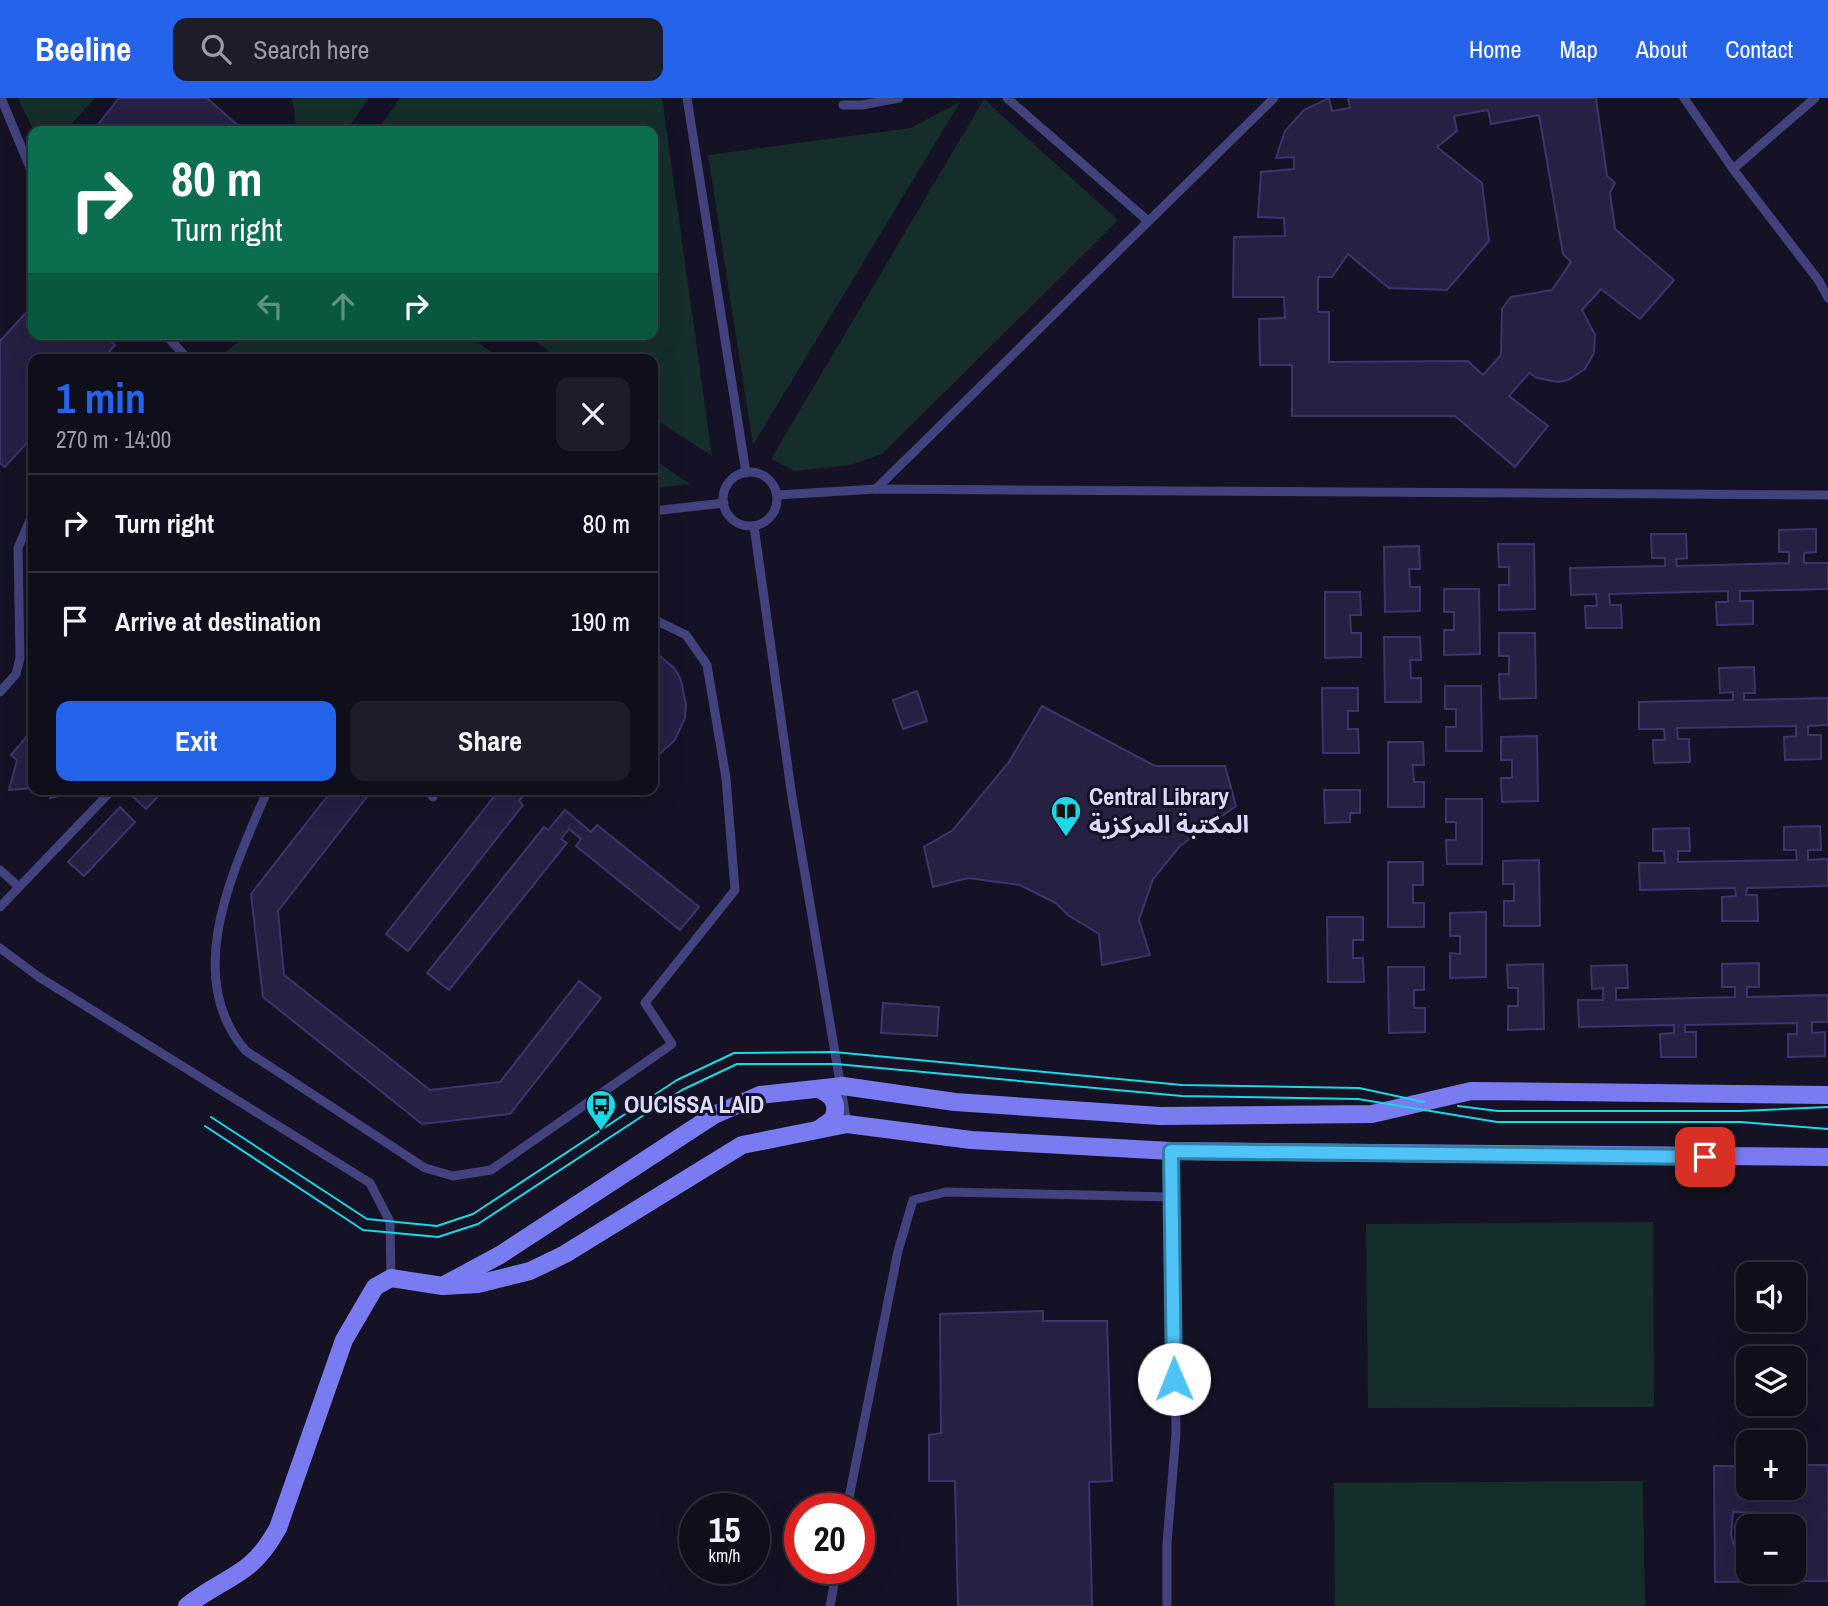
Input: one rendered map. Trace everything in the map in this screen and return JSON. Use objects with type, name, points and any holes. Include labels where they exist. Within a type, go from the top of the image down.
[{"type":"street","points":[[443,1286],[500,1255],[728,1108],[760,1096],[843,1086],[955,1102],[1160,1116],[1372,1114],[1471,1091],[1828,1095]]},
{"type":"street","points":[[819,1089],[831,1095],[835,1104],[833,1119],[819,1129]]},
{"type":"street","points":[[187,1606],[252,1566],[265,1552],[283,1516],[344,1340],[375,1287],[391,1279],[443,1286],[478,1284],[530,1271],[565,1254],[742,1145],[847,1124],[971,1140],[1171,1151],[1828,1157]]},
{"type":"lane","points":[[1,98],[28,163]]},
{"type":"lane","points":[[687,98],[746,472]]},
{"type":"lane","points":[[843,105],[862,105],[899,98]]},
{"type":"lane","points":[[1007,98],[1149,221]]},
{"type":"lane","points":[[876,489],[1274,98]]},
{"type":"lane","points":[[1684,98],[1733,169],[1819,281],[1828,298]]},
{"type":"lane","points":[[1733,169],[1815,98]]},
{"type":"lane","points":[[171,340],[183,354]]},
{"type":"lane","points":[[746,472],[762,475],[769,480],[777,495],[777,503],[769,519],[754,526],[738,523],[731,518],[724,503],[724,495],[731,480],[746,472]]},
{"type":"lane","points":[[777,495],[876,489],[1828,495]]},
{"type":"lane","points":[[658,510],[724,503]]},
{"type":"lane","points":[[0,692],[16,674],[20,658],[18,548],[28,525]]},
{"type":"lane","points":[[754,526],[792,797],[834,1052],[843,1086],[847,1124]]},
{"type":"lane","points":[[265,795],[225,892],[215,974],[219,1005],[229,1030],[246,1051],[425,1168],[453,1176],[491,1170],[672,1044],[645,1003],[735,890],[726,778],[707,665],[686,635],[658,622]]},
{"type":"lane","points":[[0,907],[107,795]]},
{"type":"lane","points":[[0,870],[18,886]]},
{"type":"lane","points":[[0,948],[39,977],[370,1183],[390,1222],[391,1279]]},
{"type":"lane","points":[[1167,1606],[1167,1543],[1175,1433],[1171,1151]]},
{"type":"lane","points":[[850,1493],[898,1251],[913,1200],[946,1192],[1171,1197]]},
{"type":"lane","points":[[830,1606],[834,1584]]},
{"type":"green space","points":[[18,98],[94,98],[70,126],[32,126]]},
{"type":"green space","points":[[292,98],[369,98],[349,126],[296,126]]},
{"type":"green space","points":[[400,98],[662,98],[712,456],[658,421],[658,354],[553,354],[532,340],[658,340],[658,126],[380,126]]},
{"type":"green space","points":[[984,99],[1118,220],[882,454],[851,465],[794,471],[771,459]]},
{"type":"green space","points":[[960,102],[753,445],[708,155],[911,128]]},
{"type":"green space","points":[[240,340],[474,340],[495,354],[224,354]]},
{"type":"green space","points":[[658,462],[690,484],[658,487]]},
{"type":"green space","points":[[1653,1222],[1654,1407],[1368,1408],[1366,1224]]},
{"type":"green space","points":[[1643,1481],[1645,1606],[1335,1606],[1334,1483]]},
{"type":"building","points":[[119,98],[207,98],[238,126],[97,126]]},
{"type":"building","points":[[1329,98],[1332,111],[1350,108],[1348,98],[1596,98],[1607,176],[1615,183],[1610,193],[1615,229],[1674,280],[1640,319],[1601,289],[1582,310],[1595,335],[1594,353],[1585,369],[1568,380],[1558,382],[1537,378],[1529,373],[1509,396],[1548,426],[1515,467],[1455,416],[1292,416],[1292,365],[1260,365],[1259,319],[1285,318],[1284,297],[1233,297],[1234,237],[1285,236],[1284,218],[1258,217],[1261,172],[1294,169],[1294,157],[1276,158],[1285,131],[1304,110]],"holes":[[[1488,110],[1491,124],[1539,115],[1563,254],[1571,262],[1552,290],[1511,297],[1502,309],[1501,355],[1483,375],[1468,361],[1329,362],[1329,312],[1318,312],[1318,277],[1332,277],[1348,254],[1389,288],[1447,290],[1489,241],[1482,183],[1437,147],[1457,131],[1454,116]]]},
{"type":"building","points":[[28,310],[28,340],[110,340],[115,345],[107,354],[28,354],[28,442],[5,467],[0,463],[0,341]]},
{"type":"building","points":[[1816,529],[1816,552],[1804,553],[1804,563],[1828,563],[1828,589],[1740,591],[1740,601],[1753,601],[1753,624],[1717,625],[1716,602],[1728,602],[1728,591],[1609,594],[1610,605],[1621,605],[1622,628],[1586,628],[1585,606],[1597,606],[1596,594],[1571,595],[1570,568],[1665,566],[1665,558],[1652,558],[1651,534],[1686,534],[1687,558],[1676,559],[1677,566],[1789,563],[1789,552],[1779,552],[1779,530]]},
{"type":"building","points":[[1498,544],[1534,544],[1535,609],[1499,610],[1499,585],[1509,585],[1509,567],[1499,567]]},
{"type":"building","points":[[1419,546],[1420,569],[1409,569],[1410,587],[1420,587],[1420,611],[1385,612],[1384,547]]},
{"type":"building","points":[[1444,589],[1479,589],[1480,654],[1444,655],[1444,630],[1454,630],[1454,612],[1444,612]]},
{"type":"building","points":[[1325,592],[1360,592],[1361,615],[1350,615],[1351,633],[1361,633],[1361,657],[1325,658]]},
{"type":"building","points":[[1499,633],[1535,633],[1536,698],[1500,699],[1499,674],[1509,674],[1509,656],[1499,656]]},
{"type":"building","points":[[1384,637],[1420,637],[1421,660],[1410,660],[1411,678],[1421,678],[1421,702],[1385,702]]},
{"type":"building","points":[[658,654],[675,669],[681,680],[686,705],[685,718],[675,740],[658,755]]},
{"type":"building","points":[[1754,667],[1755,693],[1744,693],[1744,700],[1828,698],[1828,725],[1808,726],[1808,735],[1821,735],[1821,759],[1785,760],[1784,737],[1796,736],[1796,726],[1677,728],[1678,739],[1689,739],[1690,762],[1654,763],[1653,740],[1665,740],[1664,729],[1639,729],[1639,702],[1733,700],[1733,692],[1720,693],[1719,668]]},
{"type":"building","points":[[1445,686],[1481,686],[1482,751],[1446,751],[1446,727],[1456,727],[1456,709],[1445,709]]},
{"type":"building","points":[[1322,688],[1358,688],[1358,711],[1348,711],[1348,729],[1358,729],[1359,753],[1323,753]]},
{"type":"building","points":[[917,691],[927,721],[903,729],[893,700]]},
{"type":"building","name":"Central Library المكتبة المركزية","points":[[1042,706],[1155,766],[1225,766],[1236,806],[1180,846],[1153,879],[1139,920],[1150,955],[1102,965],[1099,934],[1068,915],[1056,903],[1020,885],[968,878],[933,887],[924,847],[953,830],[1009,762]]},
{"type":"building","points":[[28,735],[28,788],[9,790],[17,760],[11,755]]},
{"type":"building","points":[[1537,736],[1538,801],[1502,802],[1501,778],[1512,778],[1512,760],[1501,760],[1501,737]]},
{"type":"building","points":[[1388,742],[1423,742],[1424,765],[1413,765],[1414,782],[1424,782],[1424,807],[1388,807]]},
{"type":"building","points":[[1324,790],[1360,790],[1360,813],[1350,813],[1350,822],[1325,823]]},
{"type":"building","points":[[131,795],[159,795],[146,809]]},
{"type":"building","points":[[328,795],[368,795],[278,911],[284,975],[430,1090],[500,1082],[579,981],[601,998],[510,1114],[422,1124],[263,997],[251,894]]},
{"type":"building","points":[[495,795],[524,795],[519,801],[523,805],[408,951],[386,934]]},
{"type":"building","points":[[1446,799],[1482,799],[1482,864],[1447,864],[1446,840],[1456,840],[1456,822],[1446,822]]},
{"type":"building","points":[[120,807],[135,822],[84,876],[68,862]]},
{"type":"building","points":[[565,810],[591,832],[597,825],[699,907],[680,930],[576,846],[581,839],[569,829],[561,839],[567,843],[449,990],[427,973],[544,827],[548,830]]},
{"type":"building","points":[[1820,826],[1821,850],[1808,850],[1808,860],[1828,859],[1828,886],[1747,888],[1746,895],[1757,895],[1758,921],[1722,921],[1722,897],[1736,896],[1735,888],[1640,890],[1639,863],[1665,863],[1664,851],[1653,851],[1653,829],[1689,828],[1690,851],[1678,851],[1678,862],[1797,860],[1796,850],[1784,850],[1784,827]]},
{"type":"building","points":[[1539,860],[1540,926],[1504,926],[1504,901],[1514,901],[1514,884],[1503,884],[1503,861]]},
{"type":"building","points":[[1388,862],[1423,862],[1423,885],[1413,885],[1413,903],[1424,903],[1424,927],[1388,927]]},
{"type":"building","points":[[1486,912],[1486,977],[1450,978],[1450,953],[1460,954],[1460,936],[1450,936],[1450,913]]},
{"type":"building","points":[[1327,917],[1363,917],[1363,940],[1353,940],[1353,958],[1363,958],[1364,982],[1328,982]]},
{"type":"building","points":[[1759,963],[1759,987],[1747,987],[1747,997],[1828,995],[1828,1022],[1812,1022],[1812,1033],[1825,1032],[1825,1056],[1788,1057],[1788,1034],[1797,1034],[1797,1023],[1685,1025],[1685,1032],[1696,1032],[1696,1057],[1661,1057],[1660,1034],[1674,1033],[1674,1025],[1579,1027],[1578,1000],[1603,1000],[1603,988],[1592,989],[1591,966],[1627,965],[1628,988],[1616,988],[1616,1000],[1735,997],[1735,987],[1722,987],[1722,964]]},
{"type":"building","points":[[1543,964],[1544,1029],[1508,1030],[1508,1006],[1518,1006],[1518,988],[1508,988],[1507,965]]},
{"type":"building","points":[[1388,967],[1424,967],[1424,990],[1414,990],[1414,1008],[1425,1008],[1425,1032],[1389,1033]]},
{"type":"building","points":[[883,1003],[939,1007],[937,1036],[881,1033]]},
{"type":"building","points":[[1043,1311],[1043,1321],[1107,1321],[1112,1481],[1089,1482],[1092,1606],[958,1606],[955,1481],[929,1481],[929,1435],[941,1433],[940,1314]]},
{"type":"building","points":[[1806,1465],[1828,1465],[1828,1581],[1806,1581],[1806,1514],[1733,1512],[1731,1534],[1736,1549],[1736,1582],[1715,1582],[1714,1466],[1736,1466],[1736,1500],[1806,1500]]},
{"type":"tram line","points":[[211,1117],[367,1219],[437,1226],[473,1214],[677,1080],[734,1053],[834,1052],[1182,1085],[1359,1088],[1424,1102]]},
{"type":"tram line","points":[[205,1126],[363,1230],[438,1237],[478,1224],[682,1090],[737,1064],[836,1064],[1182,1096],[1358,1099],[1497,1122],[1741,1122],[1828,1129]]},
{"type":"tram line","points":[[1458,1106],[1498,1111],[1741,1111],[1828,1107]]},
{"type":"place","name":"Central Library المكتبة المركزية","points":[[1066,838]]},
{"type":"place","name":"OUCISSA LAID","points":[[601,1132]]},
{"type":"route","points":[[1174,1379],[1171,1151],[1705,1157]]}]
